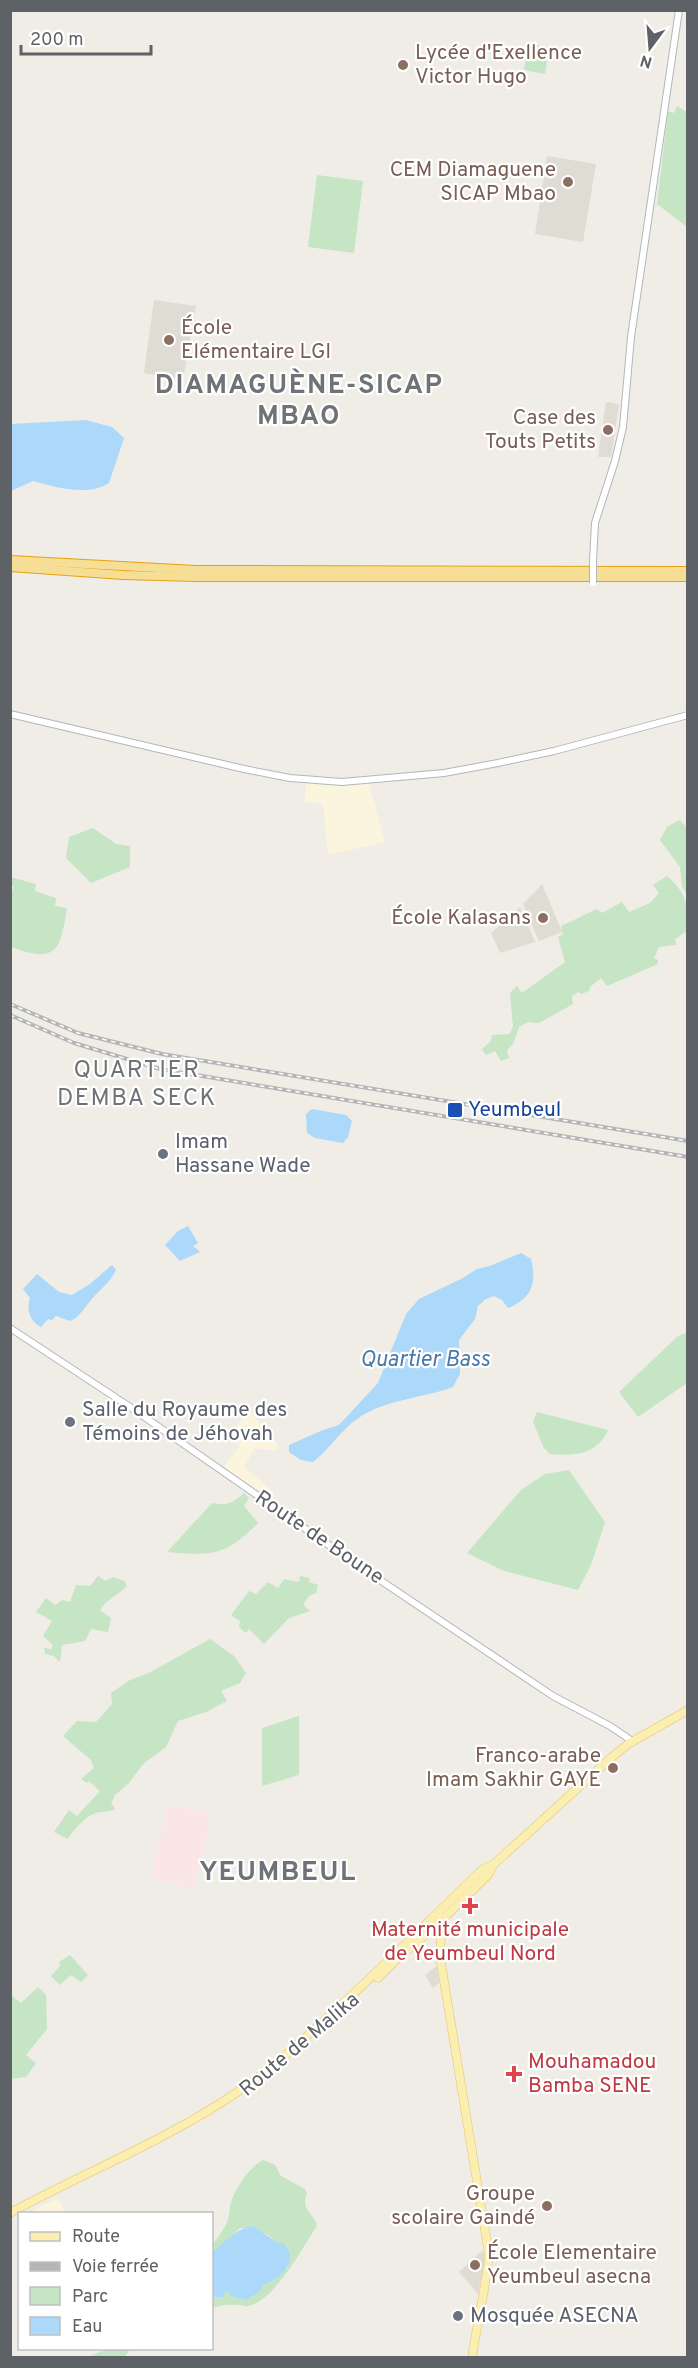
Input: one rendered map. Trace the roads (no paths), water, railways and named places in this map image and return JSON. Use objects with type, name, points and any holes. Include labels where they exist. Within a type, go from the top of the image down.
[{"type":"highway","points":[[10,560],[196,570],[687,571]]},
{"type":"highway","points":[[10,567],[123,575],[195,577],[687,577]]},
{"type":"main road","name":"Route de Malika","points":[[10,2213],[170,2133],[238,2092],[304,2040],[489,1874],[494,1864],[632,1741],[687,1710]]},
{"type":"main road","name":"Route de Malika","points":[[22,2212],[152,2147],[241,2095],[288,2060],[442,1916]]},
{"type":"main road","points":[[442,1916],[440,1957],[489,2253],[487,2278],[481,2299],[472,2358]]},
{"type":"street","points":[[593,583],[592,560],[597,512],[615,461],[623,427],[631,337],[679,10]]},
{"type":"street","points":[[10,714],[244,769],[290,778],[342,782],[415,776],[498,764],[687,715]]},
{"type":"street","name":"Route de Boune","points":[[10,1328],[133,1409],[359,1566],[553,1696],[610,1726],[632,1741]]},
{"type":"water","points":[[86,420],[112,427],[124,438],[109,483],[91,489],[71,490],[33,481],[11,491],[11,424]]},
{"type":"water","points":[[312,1109],[346,1115],[352,1121],[348,1137],[343,1143],[315,1138],[307,1133],[306,1114]]},
{"type":"water","points":[[188,1226],[198,1243],[193,1246],[200,1252],[180,1261],[165,1245],[178,1231]]},
{"type":"water","name":"Quartier Bass","points":[[521,1253],[531,1259],[533,1282],[531,1289],[523,1300],[508,1308],[502,1300],[494,1296],[478,1306],[475,1319],[459,1340],[460,1374],[453,1387],[394,1402],[371,1411],[347,1427],[313,1462],[301,1460],[289,1452],[289,1445],[339,1425],[378,1383],[406,1314],[419,1299],[477,1269]]},
{"type":"water","points":[[112,1265],[116,1270],[111,1279],[74,1319],[70,1321],[56,1316],[52,1320],[48,1319],[41,1327],[32,1319],[28,1306],[30,1298],[23,1289],[37,1274],[59,1292],[72,1295],[90,1284]]},
{"type":"water","points":[[251,2226],[284,2244],[290,2256],[289,2263],[276,2279],[263,2285],[260,2291],[247,2300],[231,2296],[225,2291],[224,2297],[213,2297],[213,2251]]},
{"type":"railway","points":[[10,1004],[78,1033],[162,1054],[688,1141]]},
{"type":"railway","points":[[10,1015],[74,1043],[160,1069],[688,1157]]},
{"type":"place","name":"Lycée d'Exellence Victor Hugo","points":[[403,65]]},
{"type":"place","name":"CEM Diamaguene SICAP Mbao","points":[[568,182]]},
{"type":"place","name":"École Elémentaire LGI","points":[[169,340]]},
{"type":"place","name":"Case des Touts Petits","points":[[608,430]]},
{"type":"place","name":"École Kalasans","points":[[543,918]]},
{"type":"place","name":"Yeumbeul","points":[[455,1110]]},
{"type":"place","name":"Imam Hassane Wade","points":[[163,1154]]},
{"type":"place","name":"Salle du Royaume des Témoins de Jéhovah","points":[[70,1422]]},
{"type":"place","name":"Franco-arabe Imam Sakhir GAYE","points":[[613,1768]]},
{"type":"place","name":"Maternité municipale de Yeumbeul Nord","points":[[470,1906]]},
{"type":"place","name":"Mouhamadou Bamba SENE","points":[[514,2074]]},
{"type":"place","name":"Groupe scolaire Gaindé","points":[[547,2206]]},
{"type":"place","name":"École Elementaire Yeumbeul asecna","points":[[475,2265]]},
{"type":"place","name":"Mosquée ASECNA","points":[[458,2316]]},
{"type":"district","name":"DIAMAGUÈNE-SICAP MBAO","points":[[299,402]]},
{"type":"district","name":"QUARTIER DEMBA SECK","points":[[137,1085]]},
{"type":"district","name":"YEUMBEUL","points":[[278,1873]]}]
